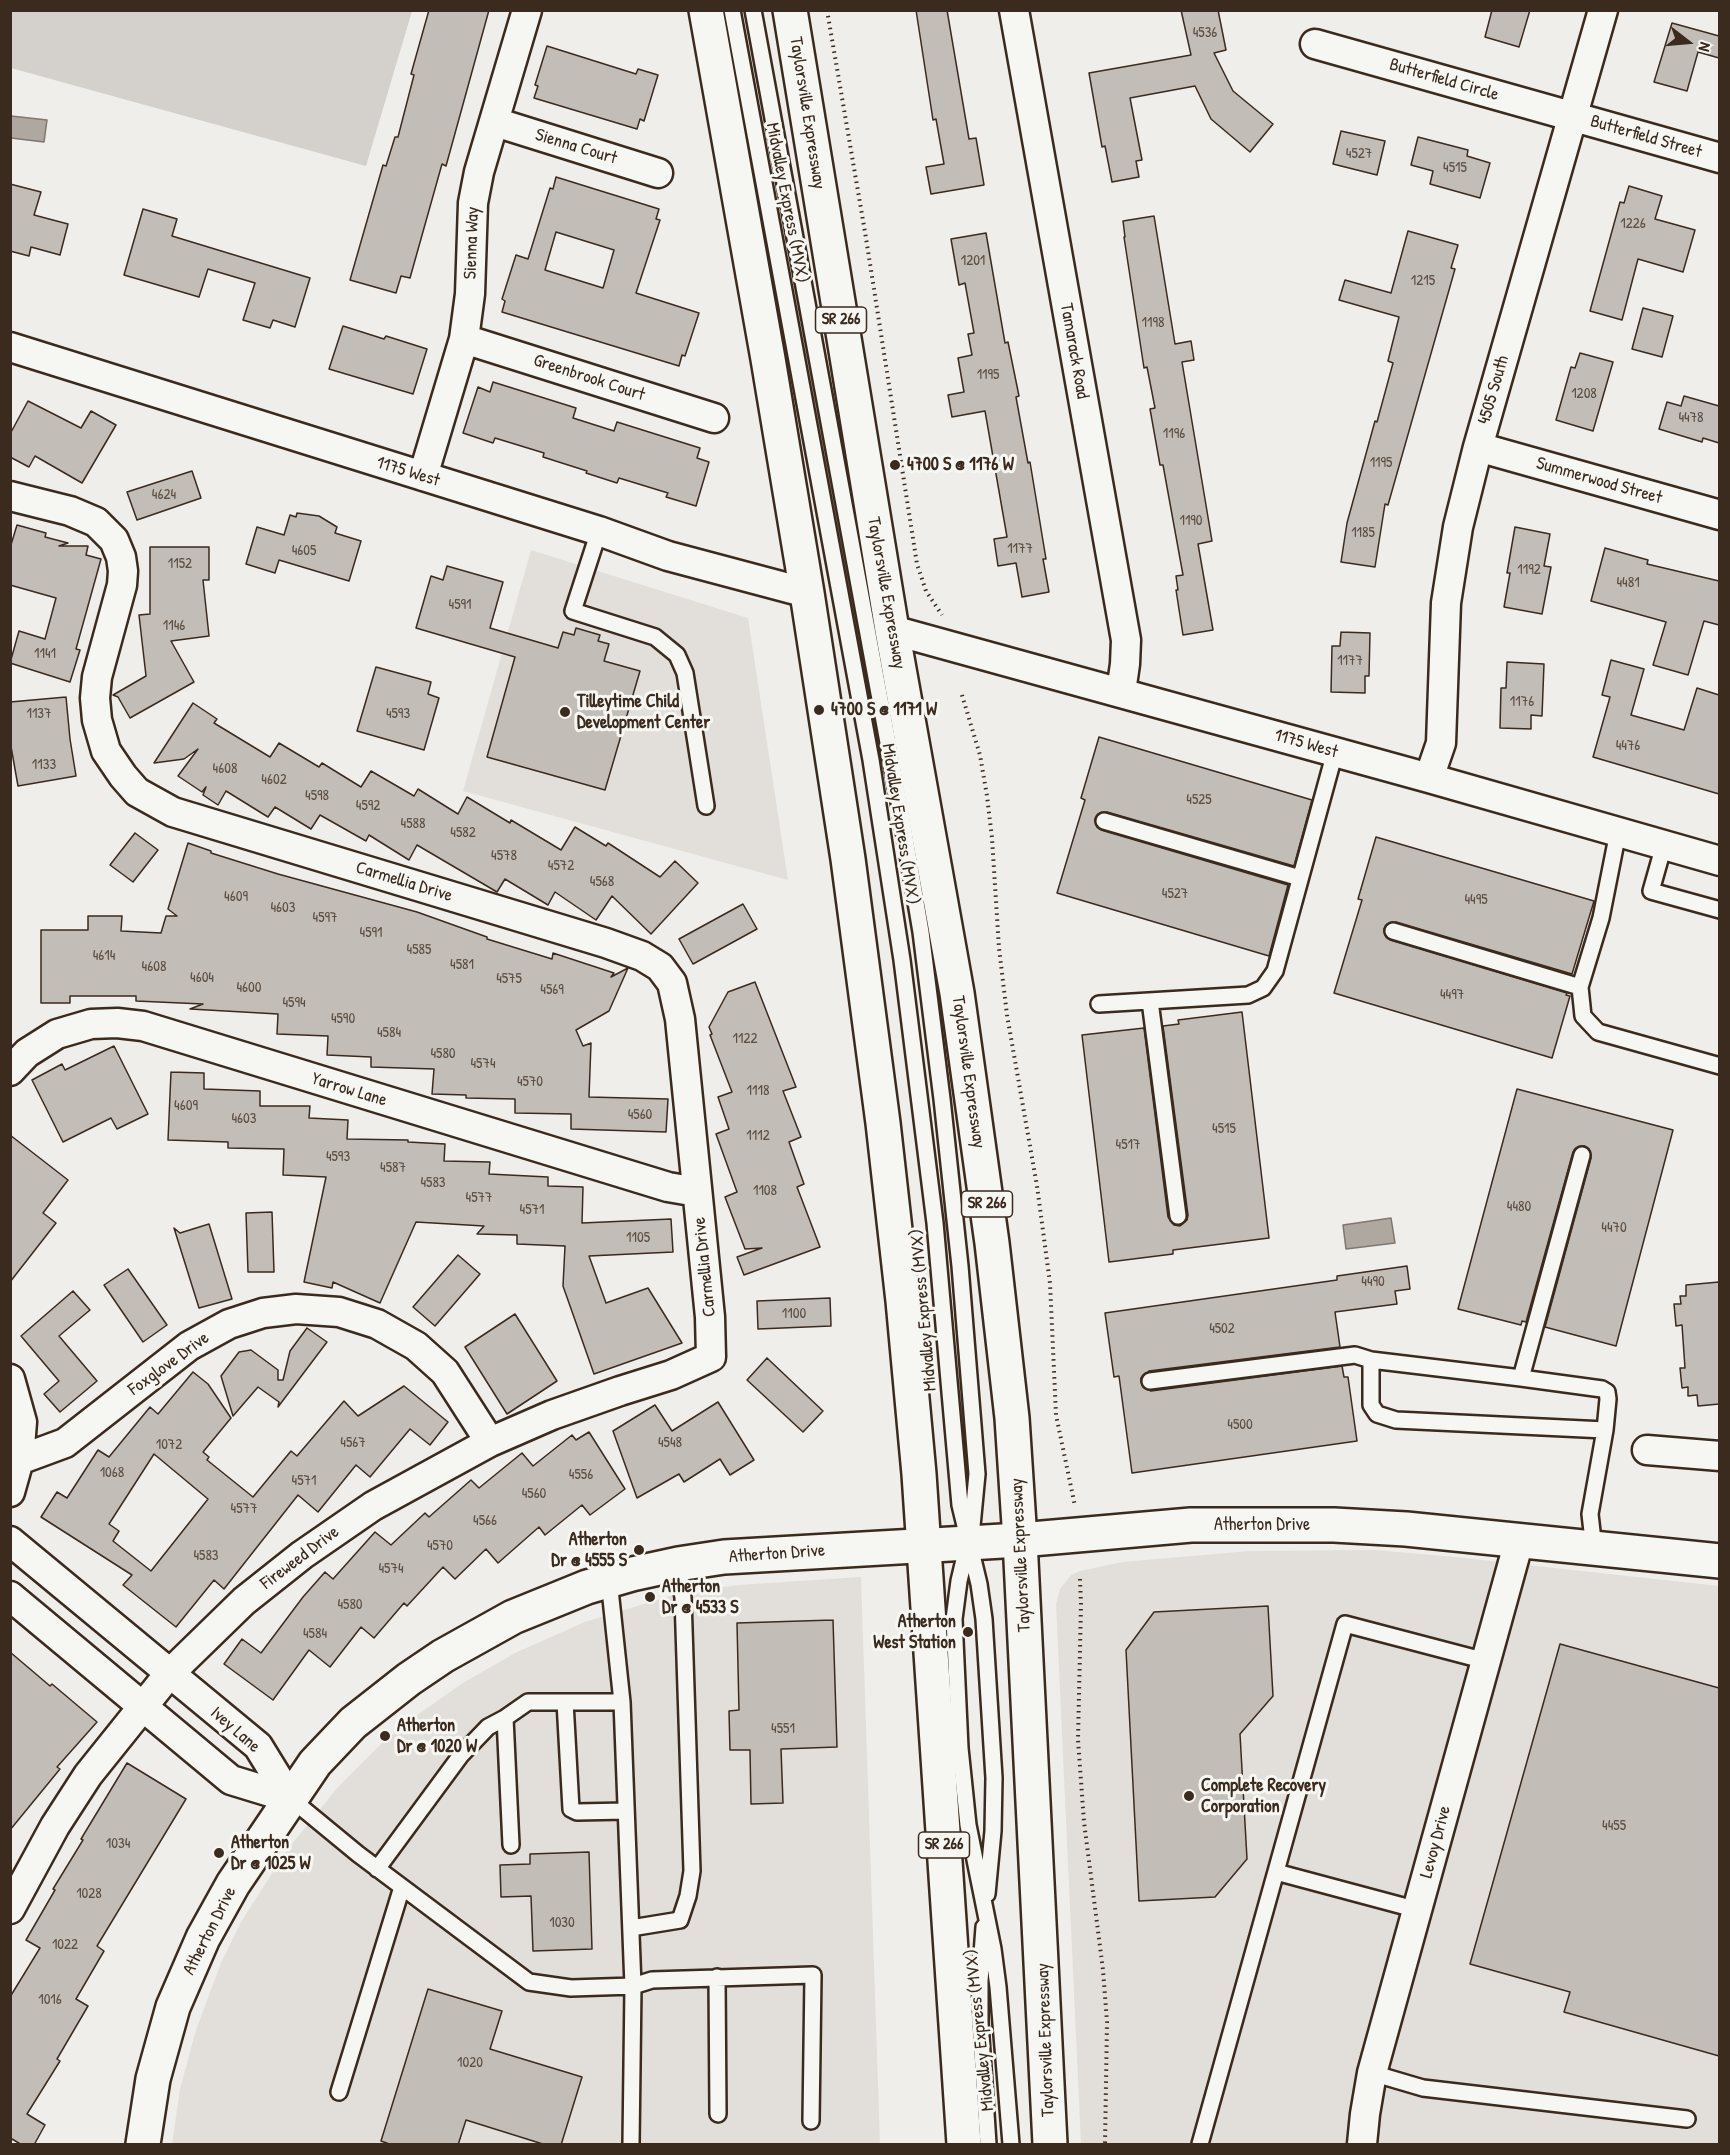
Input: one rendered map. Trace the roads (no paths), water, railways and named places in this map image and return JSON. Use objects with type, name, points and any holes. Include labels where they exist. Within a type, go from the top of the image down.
[{"type":"main road","name":"SR 266","points":[[706,10],[807,593],[850,870],[883,1123],[919,1474],[964,2145]]},
{"type":"main road","name":"Taylorsville Expressway","points":[[790,10],[892,630],[938,880],[975,1118],[1012,1418],[1046,2031],[1050,2145]]},
{"type":"main road","name":"Atherton Drive","points":[[143,2145],[153,2079],[173,2007],[203,1938],[233,1884],[315,1763],[353,1723],[409,1679],[443,1656],[513,1617],[549,1601],[609,1580],[678,1563],[724,1557],[1020,1540],[1191,1525],[1263,1524],[1406,1529],[1719,1561]]},
{"type":"street","name":"Sienna Way","points":[[423,476],[464,339],[470,294],[473,203],[479,172],[527,10]]},
{"type":"street","name":"Tamarack Road","points":[[1014,10],[1126,640],[1121,692]]},
{"type":"street","name":"4505 South","points":[[1429,778],[1441,743],[1446,603],[1458,527],[1478,447],[1603,10]]},
{"type":"street","name":"Butterfield Circle","points":[[1315,44],[1572,116]]},
{"type":"street","name":"Butterfield Street","points":[[1572,116],[1719,158]]},
{"type":"street","name":"Sienna Court","points":[[495,122],[658,173]]},
{"type":"street","name":"Greenbrook Court","points":[[464,339],[714,418]]},
{"type":"street","name":"1175 West","points":[[10,347],[599,531],[668,556],[807,593]]},
{"type":"street","name":"Summerwood Street","points":[[1478,447],[1719,515]]},
{"type":"street","name":"Carmellia Drive","points":[[10,496],[70,511],[96,522],[114,540],[122,557],[122,585],[98,677],[95,698],[97,720],[106,751],[137,792],[173,812],[606,944],[642,956],[660,967],[672,983],[677,1001],[710,1317],[711,1357]]},
{"type":"street","name":"1175 West","points":[[892,630],[1429,778],[1719,861]]},
{"type":"street","name":"Yarrow Lane","points":[[10,1071],[27,1053],[57,1034],[91,1024],[117,1023],[143,1026],[668,1187],[697,1192]]},
{"type":"street","name":"Foxglove Drive","points":[[20,1460],[65,1443],[189,1346],[229,1323],[262,1313],[296,1309],[339,1312],[377,1324],[416,1346],[445,1372],[490,1442]]},
{"type":"street","name":"Fireweed Drive","points":[[10,1909],[55,1826],[88,1775],[169,1674],[244,1600],[337,1529],[373,1506],[490,1442],[552,1415],[620,1390],[671,1375],[711,1357]]},
{"type":"street","points":[[10,1379],[21,1422],[20,1460],[10,1492]]},
{"type":"street","points":[[1647,1450],[1719,1456]]},
{"type":"street","name":"Ivey Lane","points":[[10,1541],[258,1746],[290,1798]]},
{"type":"street","name":"Levoy Drive","points":[[1362,2145],[1372,2073],[1519,1541]]},
{"type":"street","points":[[10,1596],[231,1780],[290,1798]]},
{"type":"lane","name":"Midvalley Express (MVX)","points":[[732,10],[887,860],[922,1113],[948,1354],[957,1483],[963,1524],[979,1584],[984,1619],[994,1778],[993,1830],[981,1958],[980,2022],[988,2145]]},
{"type":"lane","name":"Midvalley Express (MVX)","points":[[753,10],[897,791],[921,932],[942,1099],[977,1474],[975,1509],[959,1581],[954,1619],[960,1749],[968,1825],[986,1911],[1000,2008],[1011,2145]]},
{"type":"lane","points":[[599,531],[573,611],[655,637],[676,655],[686,673],[706,806]]},
{"type":"lane","points":[[1099,1004],[1248,995],[1263,988],[1275,971],[1335,752]]},
{"type":"lane","points":[[1104,821],[1300,878]]},
{"type":"lane","points":[[1618,832],[1601,918],[1580,987],[1583,1016],[1598,1032],[1719,1066]]},
{"type":"lane","points":[[1664,845],[1651,891],[1719,910]]},
{"type":"lane","points":[[1393,931],[1580,987]]},
{"type":"lane","points":[[1150,1001],[1178,1216]]},
{"type":"lane","points":[[1521,1378],[1582,1155]]},
{"type":"lane","points":[[1150,1380],[1355,1355],[1602,1389],[1607,1392],[1608,1399],[1605,1431],[1590,1514],[1594,1549]]},
{"type":"lane","points":[[1371,1359],[1371,1405],[1377,1414],[1386,1418],[1605,1431]]},
{"type":"lane","points":[[631,1928],[680,1920],[688,1896],[692,1871],[685,1641],[683,1598],[678,1563]]},
{"type":"lane","points":[[609,1580],[622,1702],[633,1986],[632,2145]]},
{"type":"lane","points":[[1200,2145],[1345,1624],[1486,1661]]},
{"type":"lane","points":[[377,1869],[461,1755],[488,1727],[528,1702],[622,1702]]},
{"type":"lane","points":[[565,1702],[571,1809],[577,1812],[626,1811]]},
{"type":"lane","points":[[505,1718],[511,1845]]},
{"type":"lane","points":[[290,1798],[377,1869],[529,1982],[571,1988],[633,1986],[652,1980],[813,1975],[811,2121]]},
{"type":"lane","points":[[1276,1872],[1418,1910]]},
{"type":"lane","points":[[339,2092],[402,1887]]},
{"type":"lane","points":[[717,1977],[718,2114]]},
{"type":"lane","points":[[1372,2073],[1423,2088],[1687,2119]]},
{"type":"place","name":"4700 S @ 1176 W","points":[[895,465]]},
{"type":"place","name":"4700 S @ 1171 W","points":[[819,710]]},
{"type":"place","name":"Tilleytime Child Development Center","points":[[565,712]]},
{"type":"place","name":"Atherton Dr @ 4555 S","points":[[639,1550]]},
{"type":"place","name":"Atherton Dr @ 4533 S","points":[[650,1597]]},
{"type":"place","name":"Atherton West Station","points":[[968,1632]]},
{"type":"place","name":"Atherton Dr @ 1020 W","points":[[385,1736]]},
{"type":"place","name":"Complete Recovery Corporation","points":[[1189,1796]]},
{"type":"place","name":"Atherton Dr @ 1025 W","points":[[219,1853]]}]
